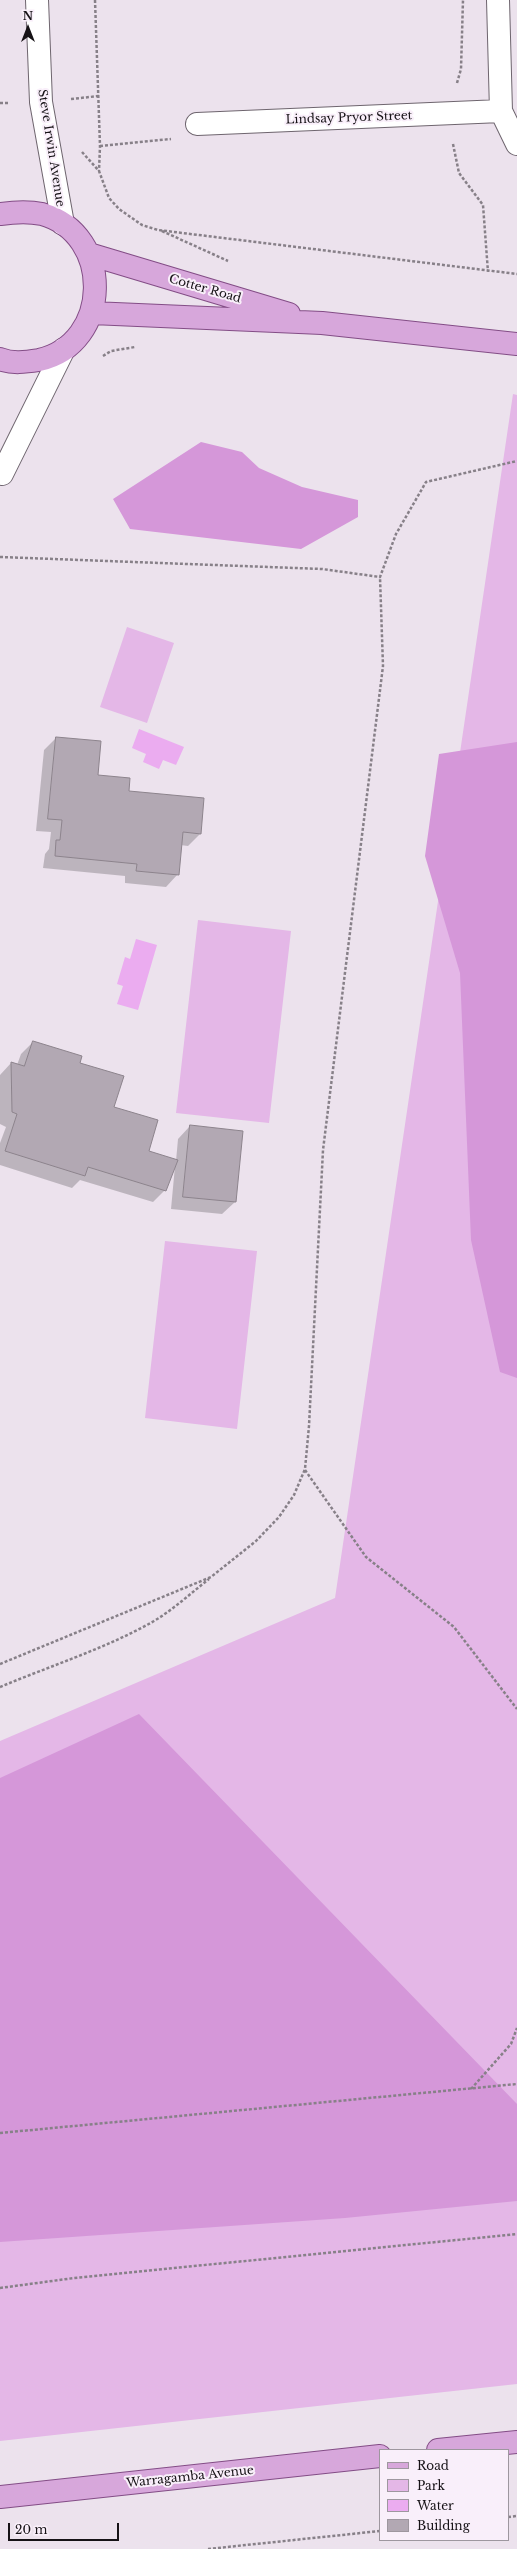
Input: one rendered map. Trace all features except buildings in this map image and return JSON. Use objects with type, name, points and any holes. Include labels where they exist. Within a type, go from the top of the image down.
[{"type":"main road","points":[[0,214],[21,211],[43,214],[63,224],[78,237],[89,254],[96,273],[97,294],[92,313],[81,333],[64,349],[46,358],[25,362],[0,359]]},
{"type":"main road","name":"Cotter Road","points":[[89,254],[322,323]]},
{"type":"main road","name":"Cotter Road","points":[[92,313],[322,323],[517,344]]},
{"type":"main road","points":[[448,2449],[517,2442]]},
{"type":"main road","name":"Warragamba Avenue","points":[[0,2497],[379,2456]]},
{"type":"street","name":"Steve Irwin Avenue","points":[[37,0],[41,102],[63,224]]},
{"type":"street","points":[[498,0],[501,111],[517,144]]},
{"type":"street","name":"Lindsay Pryor Street","points":[[197,124],[501,111]]},
{"type":"street","points":[[1,476],[64,349]]},
{"type":"path","points":[[95,0],[99,96],[99,171],[109,198],[119,209],[142,226],[158,230],[517,274]]},
{"type":"path","points":[[100,146],[174,138],[197,124]]},
{"type":"path","points":[[101,358],[111,351],[139,346]]},
{"type":"path","points":[[0,1687],[130,1633],[172,1610],[256,1541],[279,1517],[294,1495],[304,1470],[309,1426],[323,1150],[383,666],[380,577],[396,534],[426,482],[517,460]]},
{"type":"path","points":[[0,558],[322,569],[380,577]]},
{"type":"path","points":[[304,1470],[366,1557],[454,1627],[517,1709]]},
{"type":"path","points":[[0,1664],[211,1577]]},
{"type":"path","points":[[471,2089],[511,2044],[517,2028]]},
{"type":"path","points":[[0,2132],[517,2084]]},
{"type":"path","points":[[0,2288],[74,2278],[517,2234]]},
{"type":"path","points":[[208,2549],[379,2531]]},
{"type":"green space","points":[[513,394],[517,395],[517,2384],[0,2441],[0,1741],[335,1598]]},
{"type":"green space","points":[[127,627],[174,643],[147,723],[100,707]]},
{"type":"green space","points":[[198,920],[291,931],[269,1123],[176,1113]]},
{"type":"green space","points":[[165,1241],[257,1251],[237,1429],[145,1418]]},
{"type":"shaded area","points":[[201,442],[242,452],[259,468],[302,487],[358,500],[358,517],[301,549],[130,529],[113,499]]},
{"type":"shaded area","points":[[517,742],[517,1378],[500,1372],[471,1240],[460,973],[425,856],[439,754]]},
{"type":"shaded area","points":[[139,1714],[517,2104],[517,2201],[345,2218],[0,2242],[0,1778]]},
{"type":"water","points":[[139,729],[184,747],[176,765],[163,760],[159,769],[143,762],[146,754],[132,748]]},
{"type":"water","points":[[136,939],[157,945],[138,1010],[117,1004],[123,986],[117,984],[125,957],[130,959]]}]
